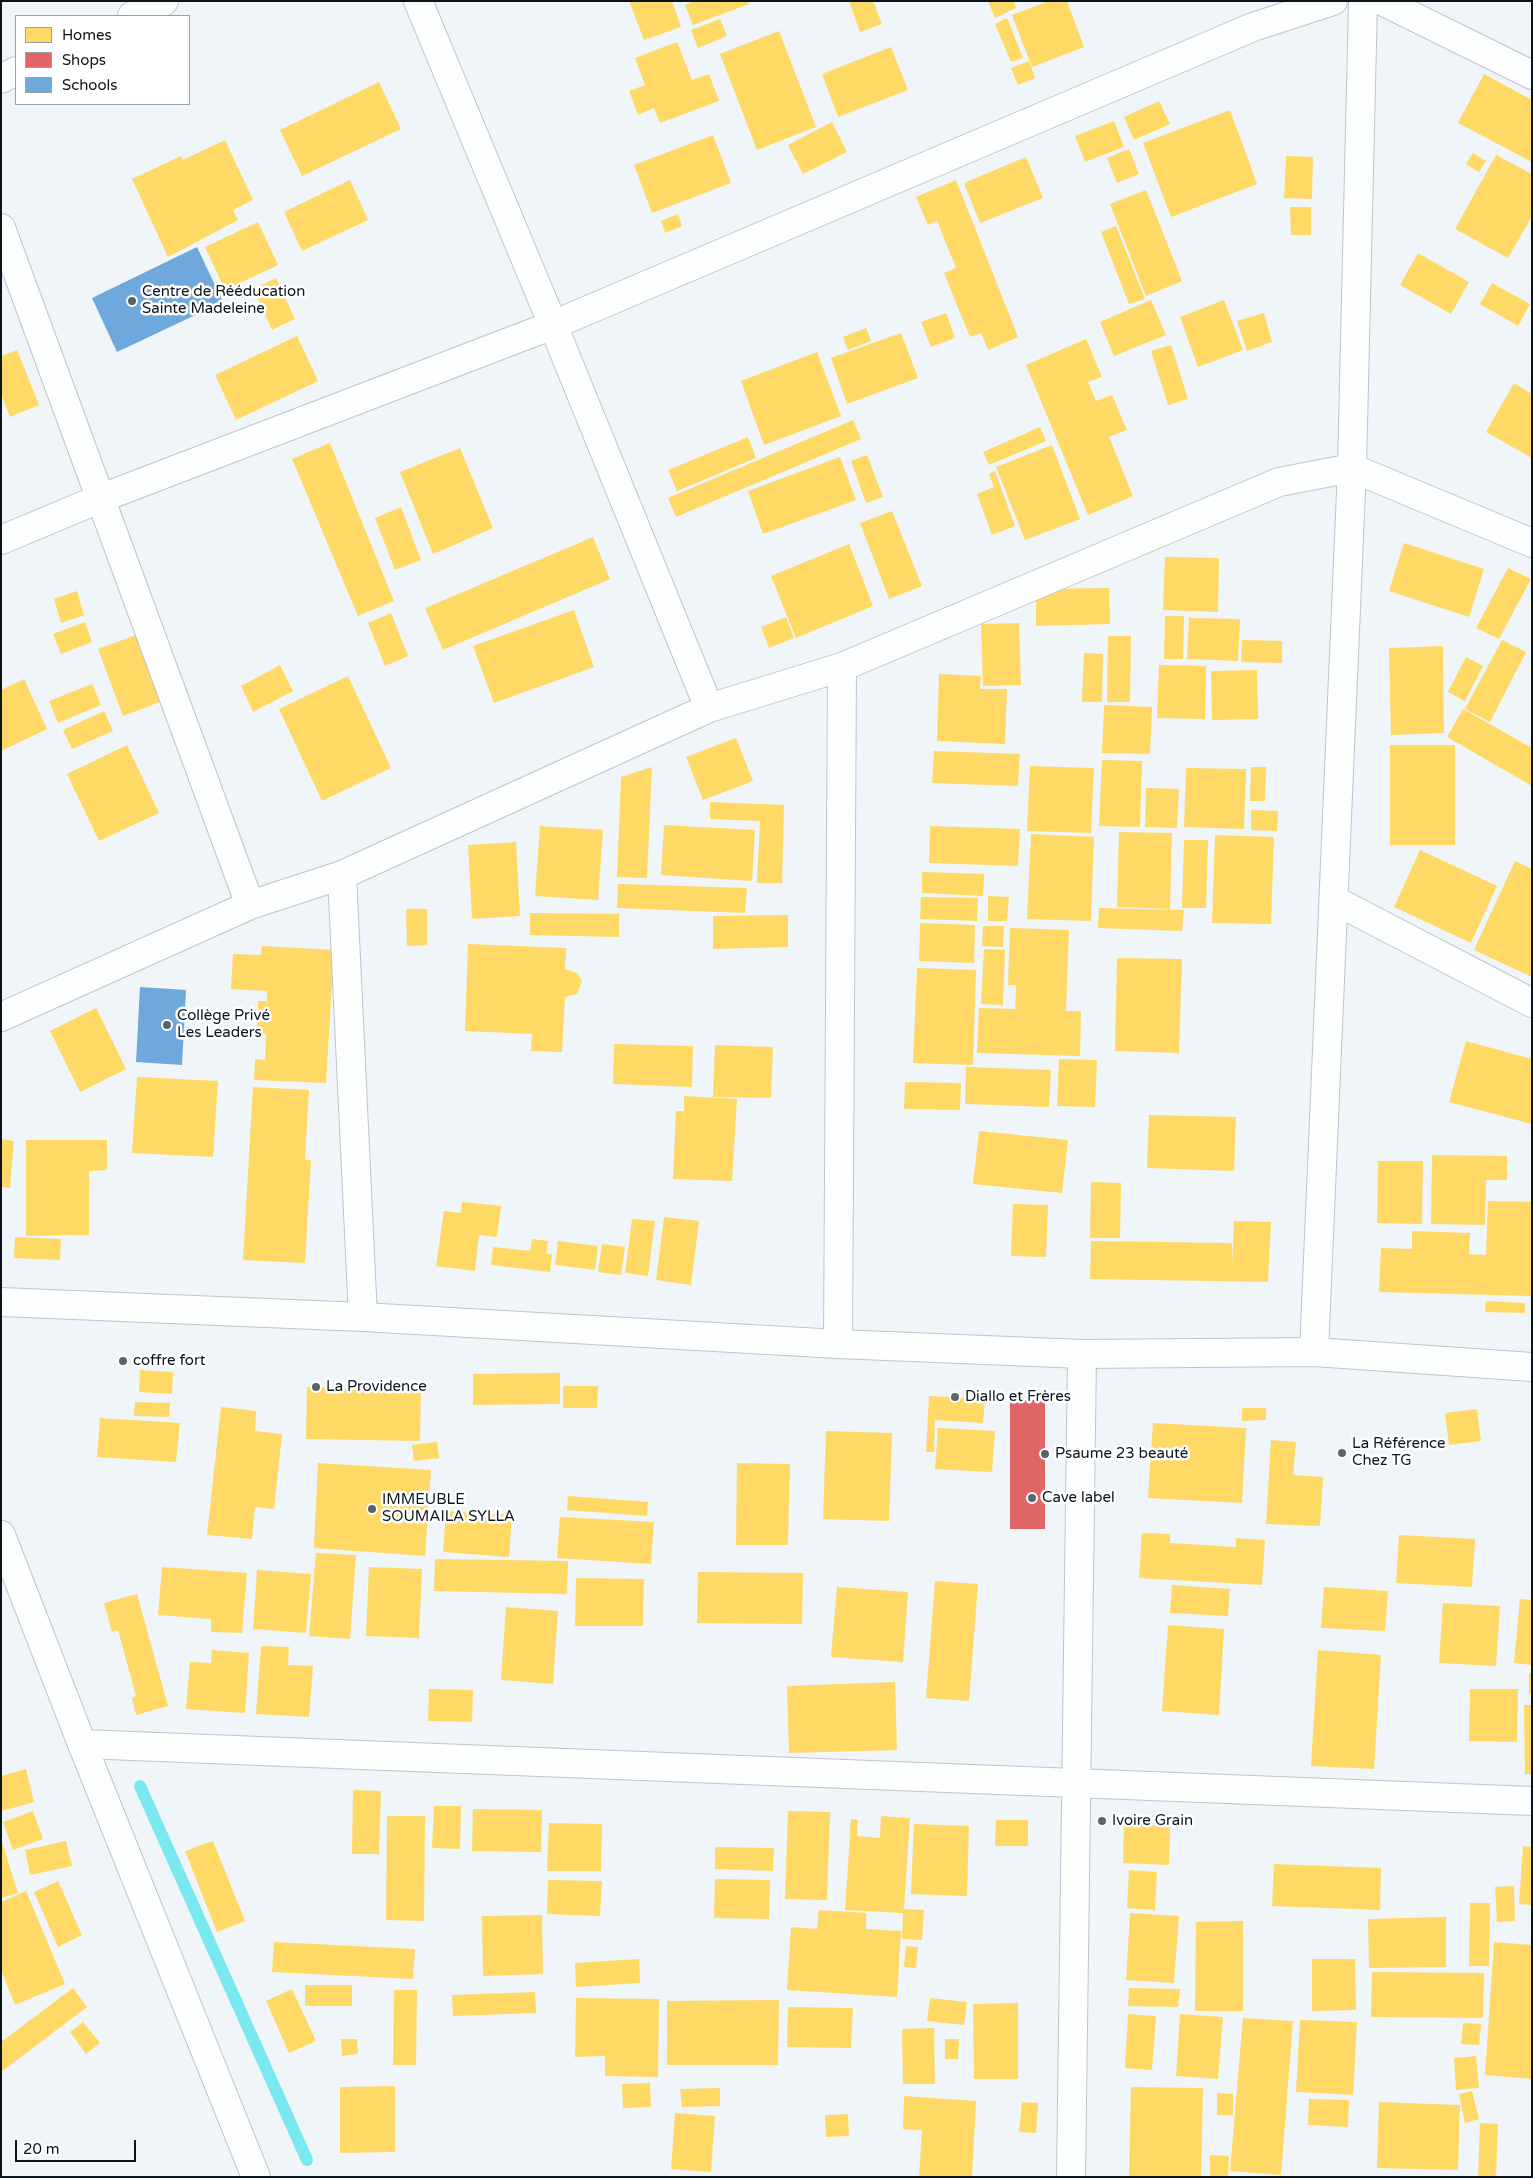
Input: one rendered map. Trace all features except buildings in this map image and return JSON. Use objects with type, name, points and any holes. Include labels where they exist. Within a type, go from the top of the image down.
[{"type":"street","points":[[134,15],[164,1]]},
{"type":"street","points":[[418,1],[553,325],[709,708]]},
{"type":"street","points":[[1,540],[99,499],[553,325],[1253,27],[1334,1]]},
{"type":"street","points":[[1314,1352],[1352,468],[1362,1]]},
{"type":"street","points":[[1382,1],[1532,75]]},
{"type":"street","points":[[1,79],[15,72]]},
{"type":"street","points":[[1,228],[99,499],[250,904]]},
{"type":"street","points":[[1,1017],[250,904],[342,875],[709,708],[842,667],[1279,482],[1352,468],[1532,543]]},
{"type":"street","points":[[838,1344],[842,667]]},
{"type":"street","points":[[342,875],[362,1317]]},
{"type":"street","points":[[1334,900],[1532,1003]]},
{"type":"street","points":[[1,1302],[362,1317],[838,1344],[1082,1354],[1314,1352],[1532,1367]]},
{"type":"street","points":[[1071,2177],[1082,1354]]},
{"type":"street","points":[[1,1535],[82,1744],[255,2176],[269,2177]]},
{"type":"street","points":[[82,1744],[1532,1801]]},
{"type":"waterway","points":[[140,1786],[307,2160]]},
{"type":"place","name":"Centre de Rééducation Sainte Madeleine","points":[[132,301]]},
{"type":"place","name":"Collège Privé Les Leaders","points":[[167,1025]]},
{"type":"place","name":"coffre fort","points":[[123,1361]]},
{"type":"place","name":"La Providence","points":[[316,1387]]},
{"type":"place","name":"Diallo et Frères","points":[[955,1397]]},
{"type":"place","name":"La Référence Chez TG","points":[[1342,1453]]},
{"type":"place","name":"Psaume 23 beauté","points":[[1045,1454]]},
{"type":"place","name":"Cave label","points":[[1032,1498]]},
{"type":"place","name":"IMMEUBLE SOUMAILA SYLLA","points":[[372,1509]]},
{"type":"place","name":"Ivoire Grain","points":[[1102,1821]]}]
